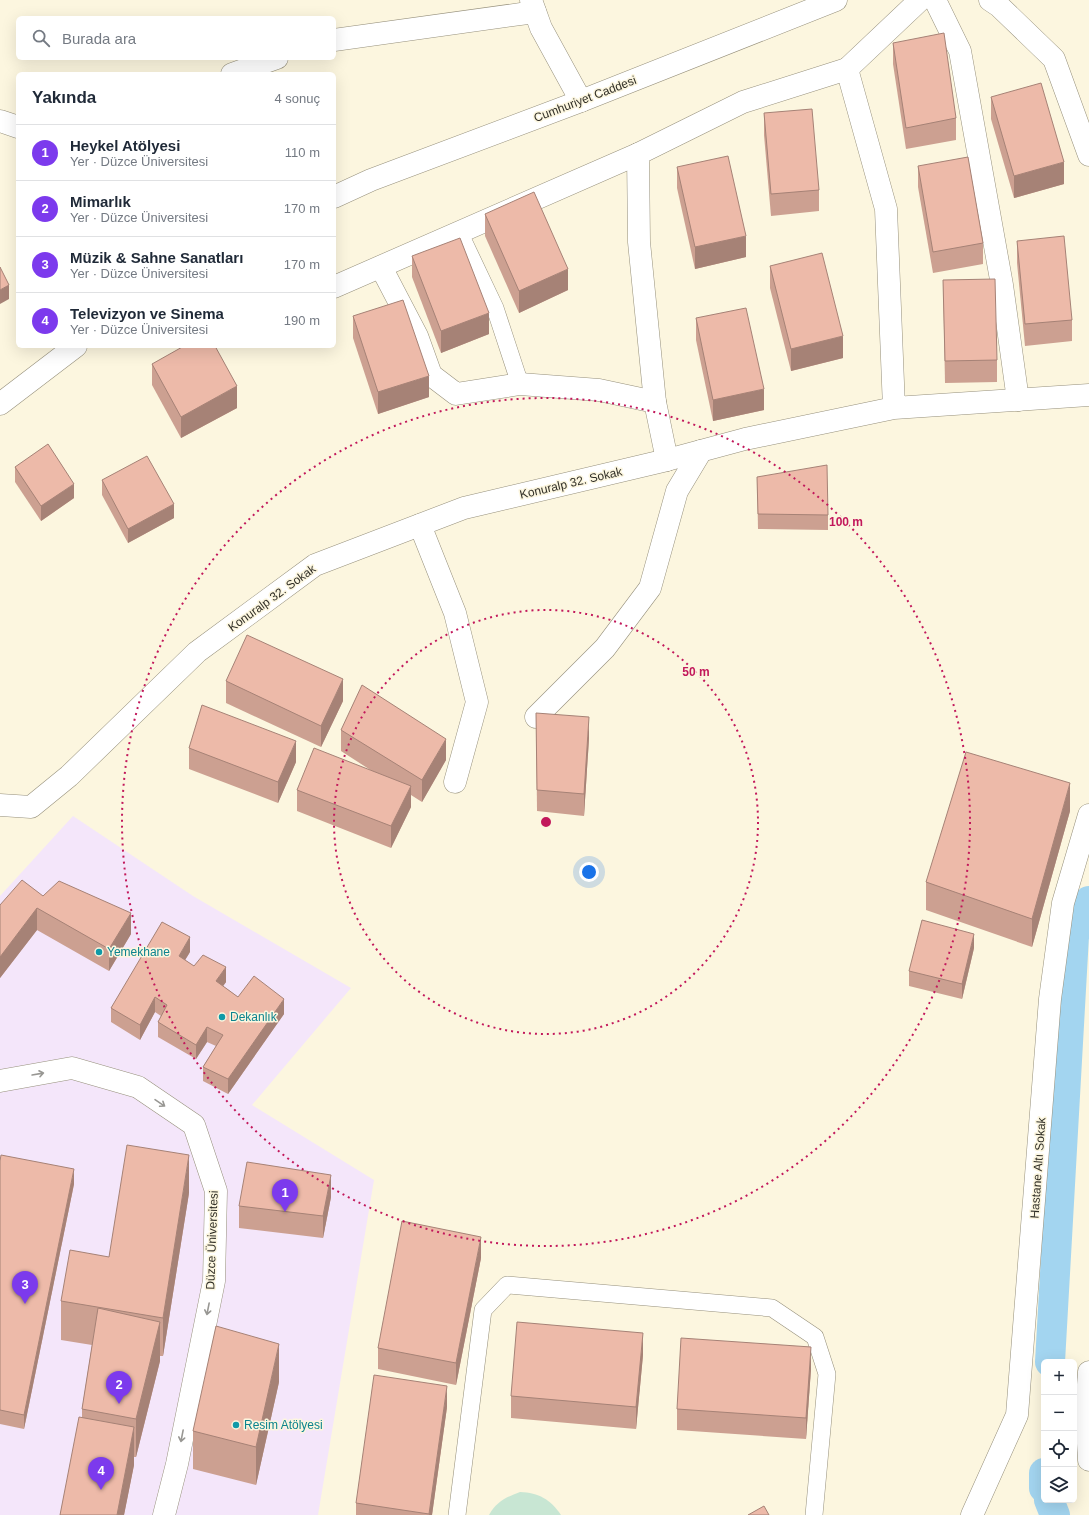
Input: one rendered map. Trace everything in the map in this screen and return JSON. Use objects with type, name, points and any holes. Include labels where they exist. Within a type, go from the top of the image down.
[{"type":"street","name":"Cumhuriyet Caddesi","points":[[336,197],[371,180],[581,101],[836,0]]},
{"type":"street","points":[[336,286],[638,154],[743,102],[847,69],[920,0]]},
{"type":"street","points":[[935,0],[960,51],[1002,285],[1018,400]]},
{"type":"street","points":[[990,0],[999,6],[1054,59],[1089,155]]},
{"type":"street","points":[[336,40],[533,6],[541,28],[581,101]]},
{"type":"street","points":[[238,72],[271,60]]},
{"type":"street","points":[[847,69],[886,209],[894,408]]},
{"type":"street","points":[[0,120],[16,126]]},
{"type":"street","points":[[638,154],[639,242],[655,402],[667,460]]},
{"type":"street","points":[[381,267],[417,336],[431,375],[456,394],[520,384],[599,390],[655,402]]},
{"type":"street","points":[[0,404],[73,348]]},
{"type":"street","name":"Konuralp 32. Sokak","points":[[0,805],[31,807],[69,776],[197,652],[315,565],[464,508],[667,460],[745,439],[894,408],[1089,395]]},
{"type":"street","points":[[536,717],[605,648],[650,588],[677,491],[701,451]]},
{"type":"street","points":[[420,525],[455,613],[477,702],[455,782]]},
{"type":"street","name":"Hastane Altı Sokak","points":[[972,1515],[1017,1415],[1050,999],[1063,903],[1089,815]]},
{"type":"street","name":"Düzce Üniversitesi","points":[[0,1081],[72,1068],[138,1088],[194,1125],[216,1191],[214,1281],[177,1464],[164,1515]]},
{"type":"street","points":[[1089,1372],[1086,1410],[1089,1460]]},
{"type":"lane","points":[[459,232],[495,308],[520,384]]},
{"type":"lane","points":[[457,1515],[484,1310],[507,1285],[772,1308],[815,1337],[827,1374],[814,1515]]},
{"type":"shaded area","points":[[73,816],[193,896],[351,988],[252,1105],[374,1180],[318,1515],[0,1515],[0,896]]},
{"type":"green space","points":[[520,1492],[538,1495],[544,1498],[557,1509],[561,1515],[489,1515],[502,1500]]},
{"type":"building","points":[[944,33],[956,118],[906,128],[893,43]]},
{"type":"building","points":[[1041,83],[1064,162],[1014,176],[991,97]]},
{"type":"building","points":[[812,109],[819,190],[771,194],[764,113]]},
{"type":"building","points":[[728,156],[746,236],[695,247],[677,167]]},
{"type":"building","points":[[968,157],[983,243],[933,252],[918,166]]},
{"type":"building","points":[[534,192],[568,269],[519,291],[485,214]]},
{"type":"building","points":[[1064,236],[1072,320],[1025,324],[1017,241]]},
{"type":"building","points":[[460,238],[489,313],[441,331],[412,256]]},
{"type":"building","points":[[822,253],[843,336],[791,349],[770,266]]},
{"type":"building","points":[[0,267],[9,285],[0,290]]},
{"type":"building","points":[[995,279],[997,360],[945,361],[943,280]]},
{"type":"building","points":[[403,300],[429,376],[378,392],[353,316]]},
{"type":"building","points":[[746,308],[764,389],[713,400],[696,318]]},
{"type":"building","points":[[180,348],[216,348],[237,386],[181,417],[152,364]]},
{"type":"building","points":[[48,444],[74,484],[41,506],[15,467]]},
{"type":"building","points":[[147,456],[174,504],[128,529],[102,480]]},
{"type":"building","points":[[827,465],[828,515],[758,514],[757,477]]},
{"type":"building","points":[[247,635],[343,679],[321,726],[226,681]]},
{"type":"building","points":[[362,685],[446,739],[422,780],[341,730]]},
{"type":"building","points":[[202,705],[296,741],[278,782],[189,748]]},
{"type":"building","points":[[536,713],[589,717],[584,794],[537,790]]},
{"type":"building","points":[[314,748],[411,786],[391,826],[297,790]]},
{"type":"building","points":[[966,752],[1070,783],[1032,919],[926,882]]},
{"type":"building","points":[[22,880],[43,896],[59,881],[131,913],[109,949],[37,908],[0,957],[0,905]]},
{"type":"building","points":[[922,920],[974,934],[962,984],[909,971]]},
{"type":"building","name":"Dekanlık","points":[[162,922],[190,937],[179,956],[194,966],[203,955],[226,967],[216,981],[238,997],[254,976],[284,999],[228,1079],[203,1067],[223,1035],[207,1027],[196,1045],[158,1022],[167,1005],[155,997],[140,1025],[111,1008]]},
{"type":"building","points":[[127,1145],[189,1155],[163,1318],[61,1301],[70,1250],[109,1257]]},
{"type":"building","points":[[1,1155],[74,1169],[24,1415],[0,1410]]},
{"type":"building","points":[[247,1162],[331,1175],[323,1216],[239,1206]]},
{"type":"building","points":[[402,1221],[481,1237],[456,1363],[378,1348]]},
{"type":"building","points":[[98,1308],[160,1322],[136,1419],[82,1409]]},
{"type":"building","points":[[517,1322],[643,1333],[636,1407],[511,1396]]},
{"type":"building","points":[[216,1326],[279,1344],[256,1447],[193,1431]]},
{"type":"building","points":[[681,1338],[811,1347],[806,1418],[677,1409]]},
{"type":"building","points":[[374,1375],[447,1386],[429,1514],[356,1503]]},
{"type":"building","points":[[79,1417],[134,1427],[117,1515],[60,1515]]},
{"type":"building","points":[[764,1506],[769,1515],[748,1515]]},
{"type":"waterway","points":[[1050,1359],[1074,936],[1089,901]]},
{"type":"waterway","points":[[1050,1503],[1055,1515]]},
{"type":"place","name":"Yemekhane","points":[[99,952]]},
{"type":"place","name":"Dekanlık","points":[[222,1017]]},
{"type":"place","name":"Heykel Atölyesi","points":[[285,1212]]},
{"type":"place","name":"Müzik & Sahne Sanatları","points":[[25,1304]]},
{"type":"place","name":"Mimarlık","points":[[119,1404]]},
{"type":"place","name":"Resim Atölyesi","points":[[236,1425]]},
{"type":"place","name":"Televizyon ve Sinema","points":[[101,1490]]}]
